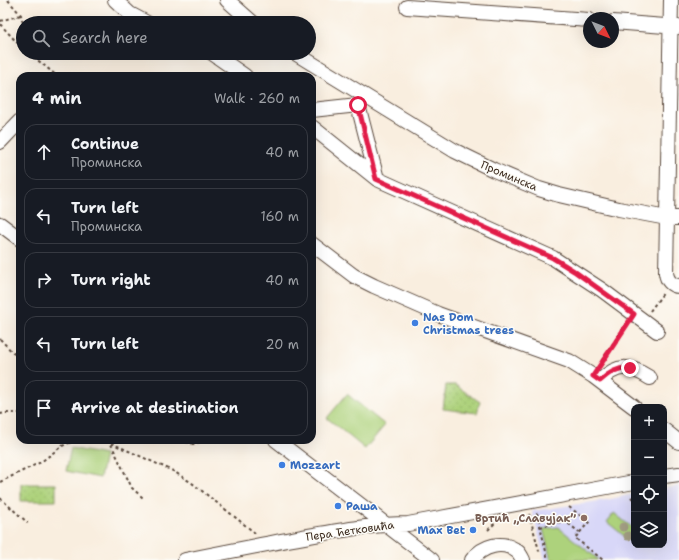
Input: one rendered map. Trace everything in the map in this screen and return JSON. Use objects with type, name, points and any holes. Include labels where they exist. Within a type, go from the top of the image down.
[{"type":"street","points":[[115,0],[134,16]]},
{"type":"street","points":[[227,0],[245,16]]},
{"type":"street","points":[[671,0],[675,26],[673,218],[666,273],[673,283]]},
{"type":"street","points":[[407,7],[583,20]]},
{"type":"street","points":[[619,22],[675,26]]},
{"type":"street","points":[[222,60],[239,72]]},
{"type":"street","name":"Проминска","points":[[305,60],[362,101],[454,151],[539,189],[589,203],[673,218]]},
{"type":"street","points":[[316,109],[362,101],[376,179]]},
{"type":"street","points":[[0,141],[16,125]]},
{"type":"street","points":[[316,130],[376,179],[553,258],[591,283],[657,331]]},
{"type":"street","points":[[0,224],[16,236]]},
{"type":"street","points":[[316,247],[354,276],[374,286],[438,314],[569,362],[596,379],[631,405]]},
{"type":"street","points":[[596,379],[624,368],[635,369],[650,378]]},
{"type":"street","points":[[667,432],[679,442]]},
{"type":"street","points":[[281,444],[432,560]]},
{"type":"street","points":[[667,476],[679,474]]},
{"type":"street","name":"Пера Ћетковића","points":[[185,560],[267,543],[385,524],[408,524],[631,483]]},
{"type":"street","points":[[472,560],[484,549],[498,545],[508,547],[518,552],[523,560]]},
{"type":"path","points":[[8,0],[21,15]]},
{"type":"path","points":[[16,17],[0,23],[16,40]]},
{"type":"path","points":[[38,60],[52,72]]},
{"type":"path","points":[[596,379],[638,317],[673,283]]},
{"type":"path","points":[[0,339],[16,356]]},
{"type":"path","points":[[0,414],[16,413]]},
{"type":"path","points":[[0,482],[41,462],[67,444]]},
{"type":"path","points":[[110,444],[132,488],[143,498]]},
{"type":"path","points":[[112,444],[172,471],[192,483],[267,543]]},
{"type":"path","points":[[0,498],[28,523]]},
{"type":"path","points":[[569,507],[589,522],[575,538],[602,560]]},
{"type":"path","points":[[528,510],[540,554]]},
{"type":"path","points":[[543,512],[536,514],[548,560]]},
{"type":"path","points":[[488,530],[501,518]]},
{"type":"path","points":[[540,527],[565,520],[579,532]]},
{"type":"shaded area","name":"Вртић „Славујак”","points":[[679,486],[679,560],[545,560],[532,511],[606,500],[631,495],[631,548],[667,548],[667,488]]},
{"type":"green space","points":[[446,385],[455,385],[480,402],[477,413],[443,409]]},
{"type":"green space","points":[[347,394],[385,425],[365,449],[327,418]]},
{"type":"green space","points":[[71,448],[105,455],[100,478],[66,471]]},
{"type":"green space","points":[[21,484],[56,484],[56,501],[21,501]]},
{"type":"green space","points":[[614,513],[631,527],[631,542],[607,522]]},
{"type":"green space","points":[[558,527],[598,559],[551,560],[543,529]]},
{"type":"place","name":"Nas Dom Christmas trees","points":[[415,323]]},
{"type":"place","name":"Mozzart","points":[[282,465]]},
{"type":"place","name":"Раша","points":[[338,506]]},
{"type":"place","name":"Вртић „Славујак”","points":[[584,518]]},
{"type":"place","name":"Max Bet","points":[[473,530]]},
{"type":"route","points":[[358,105],[376,179],[553,258],[602,290],[634,314],[593,376],[600,381],[607,374],[615,370],[630,368]]}]
